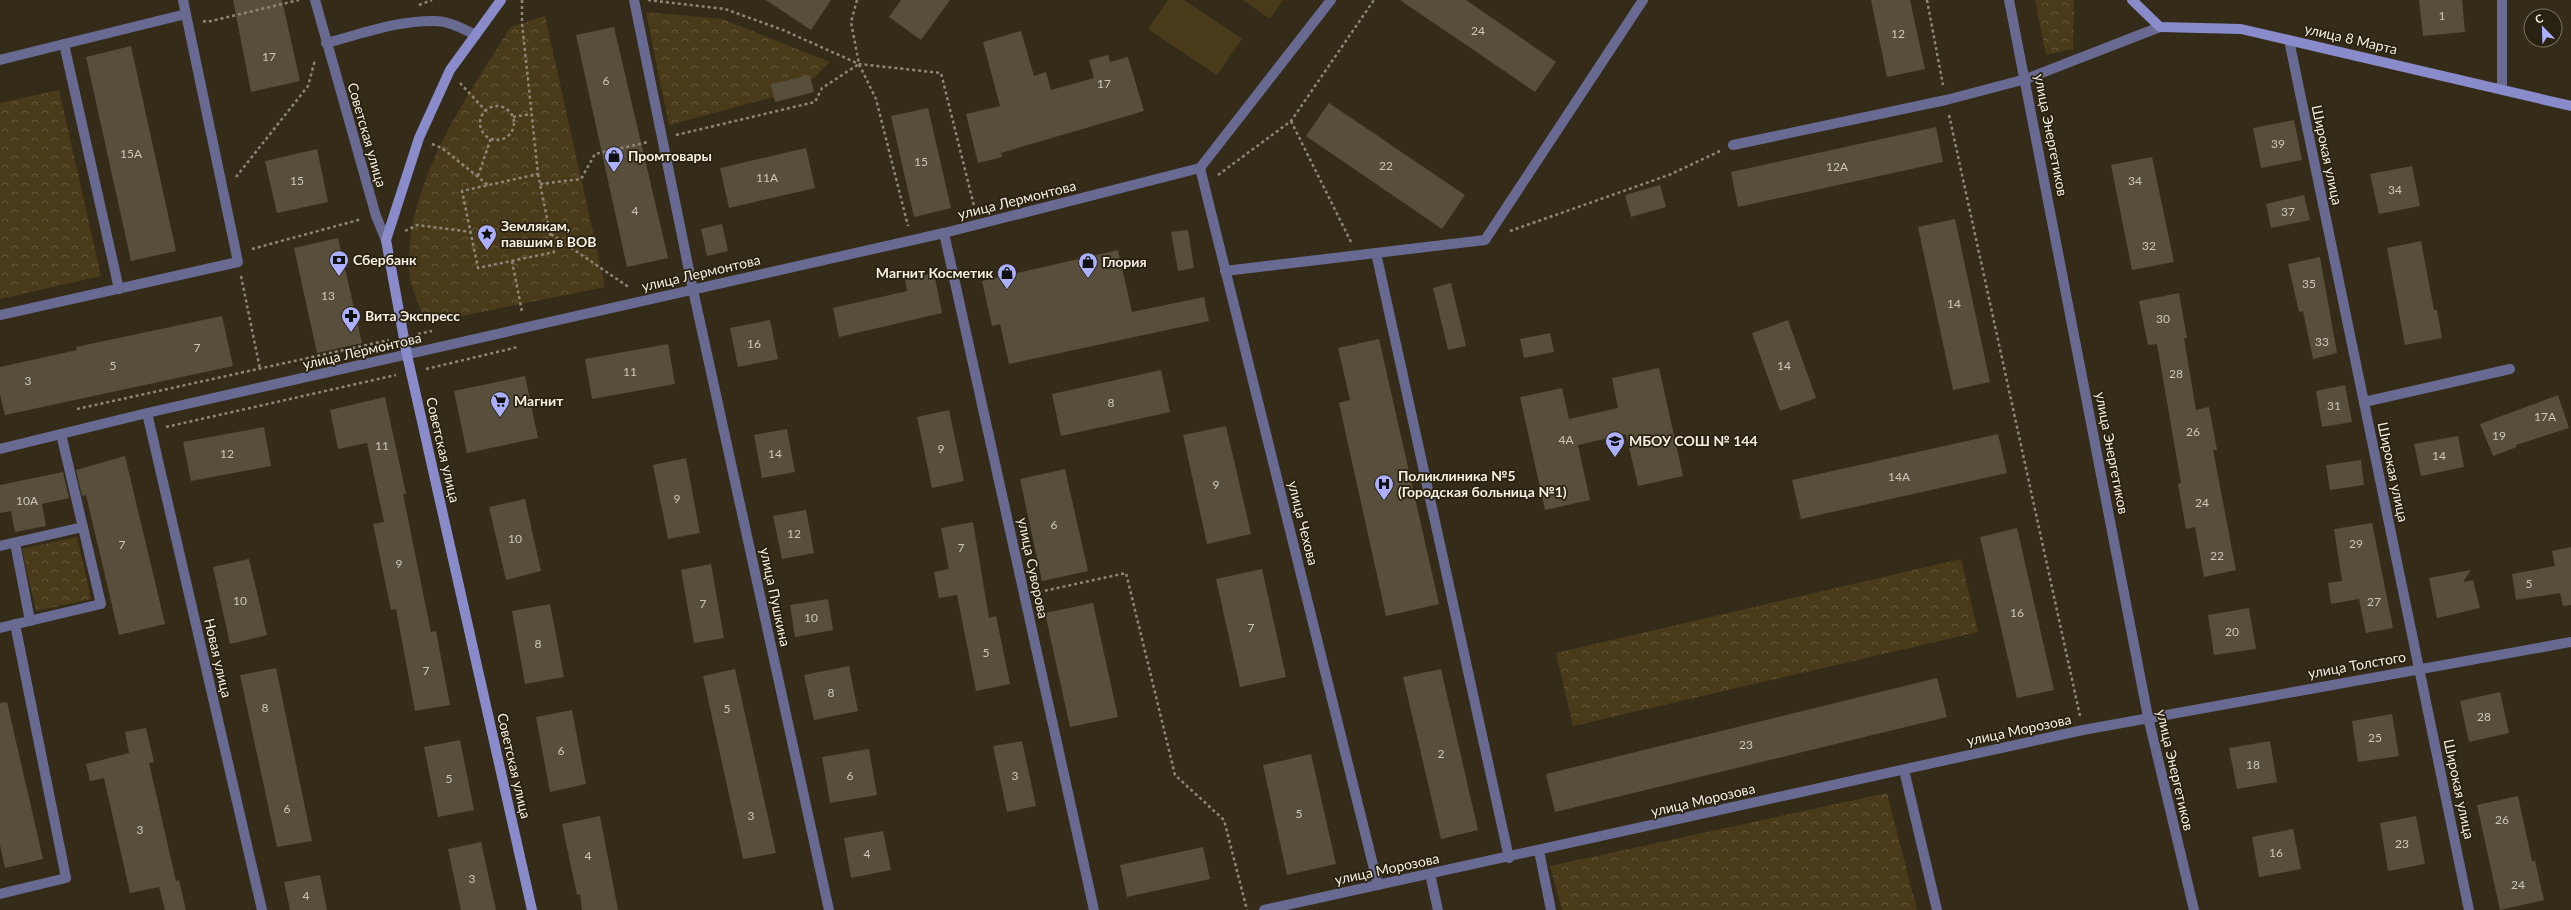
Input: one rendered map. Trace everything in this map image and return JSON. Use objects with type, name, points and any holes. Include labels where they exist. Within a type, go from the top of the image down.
[{"type":"street","points":[[0,316],[238,262],[183,0]]},
{"type":"street","name":"Советская улица","points":[[315,0],[323,33],[376,216],[386,240],[407,355],[532,910]]},
{"type":"street","points":[[386,240],[419,138],[450,70],[501,0]]},
{"type":"street","name":"улица Пушкина","points":[[634,0],[693,290],[829,910]]},
{"type":"street","points":[[1200,168],[1331,0]]},
{"type":"street","points":[[1225,271],[1357,254],[1485,240],[1643,0]]},
{"type":"street","name":"улица Энергетиков","points":[[2009,0],[2026,79],[2148,717],[2194,910]]},
{"type":"street","points":[[1733,145],[1946,100],[2026,79],[2160,27],[2132,0]]},
{"type":"street","points":[[2502,0],[2502,89]]},
{"type":"street","points":[[0,60],[186,14]]},
{"type":"street","points":[[326,43],[396,26],[435,21],[449,23],[476,34]]},
{"type":"street","name":"улица 8 Марта","points":[[2160,27],[2241,29],[2571,106]]},
{"type":"street","name":"Широкая улица","points":[[2289,40],[2469,910]]},
{"type":"street","points":[[64,44],[119,289]]},
{"type":"street","name":"улица Лермонтова","points":[[0,449],[147,413],[264,388],[944,233],[1200,168]]},
{"type":"street","name":"улица Чехова","points":[[1200,168],[1378,885]]},
{"type":"street","name":"улица Суворова","points":[[944,233],[1094,910]]},
{"type":"street","points":[[1376,253],[1510,858]]},
{"type":"street","points":[[2364,402],[2510,370]]},
{"type":"street","name":"Новая улица","points":[[147,413],[262,910]]},
{"type":"street","points":[[0,628],[101,604],[61,434]]},
{"type":"street","points":[[0,546],[83,527]]},
{"type":"street","points":[[15,543],[30,621]]},
{"type":"street","points":[[0,894],[66,878],[15,624]]},
{"type":"street","name":"улица Толстого","points":[[2148,717],[2571,642]]},
{"type":"street","name":"улица Морозова","points":[[1264,910],[1510,858],[2083,730],[2148,717]]},
{"type":"street","points":[[1904,770],[1937,910]]},
{"type":"street","points":[[1539,851],[1551,910]]},
{"type":"street","points":[[1430,874],[1438,910]]},
{"type":"path","points":[[186,14],[207,22],[299,0]]},
{"type":"path","points":[[522,0],[522,23],[538,174],[554,252],[478,268],[462,191],[538,174]]},
{"type":"path","points":[[646,0],[725,9],[783,30],[859,64],[941,73],[975,210]]},
{"type":"path","points":[[857,0],[851,22],[859,64],[876,99],[911,240]]},
{"type":"path","points":[[1216,177],[1291,121],[1374,0]]},
{"type":"path","points":[[1927,0],[1946,100],[2083,730]]},
{"type":"path","points":[[224,193],[308,86],[323,33]]},
{"type":"path","points":[[540,184],[581,179],[595,154],[815,102],[822,88],[859,64]]},
{"type":"path","points":[[468,94],[486,111]]},
{"type":"path","points":[[501,106],[513,117],[513,128],[507,136],[502,139],[491,138],[483,131],[481,126],[482,115],[486,111],[501,106]]},
{"type":"path","points":[[513,117],[531,114]]},
{"type":"path","points":[[1291,121],[1357,254]]},
{"type":"path","points":[[478,176],[491,138]]},
{"type":"path","points":[[1485,240],[1670,175],[1733,145]]},
{"type":"path","points":[[442,148],[488,185]]},
{"type":"path","points":[[967,212],[982,208]]},
{"type":"path","points":[[264,388],[238,262],[254,247],[376,216]]},
{"type":"path","points":[[900,228],[915,224]]},
{"type":"path","points":[[386,240],[417,225],[471,232]]},
{"type":"path","points":[[551,234],[631,288]]},
{"type":"path","points":[[512,261],[522,312]]},
{"type":"path","points":[[623,290],[638,287]]},
{"type":"path","points":[[514,314],[529,310]]},
{"type":"path","points":[[78,409],[436,330]]},
{"type":"path","points":[[1025,595],[1126,573],[1175,775],[1224,820],[1247,910]]},
{"type":"green space","points":[[1168,0],[1184,0],[1242,39],[1217,75],[1148,29]]},
{"type":"green space","points":[[1243,0],[1283,0],[1270,19]]},
{"type":"green space","points":[[2035,0],[2074,0],[2073,49],[2046,55]]},
{"type":"green space","points":[[646,12],[722,19],[830,62],[814,78],[777,96],[669,125]]},
{"type":"green space","points":[[545,16],[605,287],[427,323],[413,288],[409,273],[409,266],[411,234],[418,202],[429,171],[459,110],[511,27]]},
{"type":"green space","points":[[59,90],[101,276],[0,299],[0,103]]},
{"type":"green space","points":[[77,537],[91,599],[36,611],[22,549]]},
{"type":"green space","points":[[1961,559],[1978,632],[1573,726],[1556,653]]},
{"type":"green space","points":[[1887,793],[1917,910],[1562,910],[1550,866]]},
{"type":"building","points":[[233,0],[282,0],[300,81],[251,92]]},
{"type":"building","points":[[766,0],[831,0],[811,30]]},
{"type":"building","points":[[901,0],[950,0],[921,40],[889,17]]},
{"type":"building","points":[[1400,0],[1466,0],[1556,62],[1535,92]]},
{"type":"building","points":[[1871,0],[1910,0],[1925,69],[1887,77]]},
{"type":"building","points":[[2419,0],[2462,0],[2465,32],[2423,36]]},
{"type":"building","points":[[614,27],[668,258],[627,267],[576,35]]},
{"type":"building","points":[[1021,31],[1034,76],[1046,72],[1051,90],[1094,78],[1089,60],[1108,55],[1110,62],[1128,57],[1144,111],[1001,153],[1002,157],[978,163],[966,114],[1000,106],[983,42]]},
{"type":"building","points":[[131,46],[176,251],[131,261],[86,57]]},
{"type":"building","points":[[810,75],[814,92],[775,102],[771,84]]},
{"type":"building","points":[[1329,103],[1465,195],[1442,229],[1306,136]]},
{"type":"building","points":[[928,108],[951,208],[914,217],[891,116]]},
{"type":"building","points":[[2294,120],[2302,160],[2261,168],[2253,128]]},
{"type":"building","points":[[1936,127],[1943,162],[1738,207],[1731,172]]},
{"type":"building","points":[[806,148],[815,188],[729,208],[720,168]]},
{"type":"building","points":[[317,149],[328,202],[277,213],[265,161]]},
{"type":"building","points":[[2152,157],[2174,262],[2132,270],[2111,165]]},
{"type":"building","points":[[2412,166],[2420,206],[2379,214],[2370,174]]},
{"type":"building","points":[[1660,185],[1666,207],[1631,217],[1625,195]]},
{"type":"building","points":[[2304,195],[2310,220],[2271,228],[2266,204]]},
{"type":"building","points":[[1955,219],[1990,382],[1953,390],[1918,227]]},
{"type":"building","points":[[722,224],[728,251],[707,256],[701,229]]},
{"type":"building","points":[[1188,230],[1194,268],[1178,271],[1171,232]]},
{"type":"building","points":[[338,238],[362,343],[317,353],[294,248]]},
{"type":"building","points":[[2421,241],[2434,310],[2437,310],[2442,338],[2405,345],[2387,248]]},
{"type":"building","points":[[1118,250],[1132,312],[1204,297],[1209,321],[1009,364],[1000,324],[992,326],[982,281]]},
{"type":"building","points":[[2320,257],[2337,353],[2313,359],[2303,311],[2299,312],[2288,264]]},
{"type":"building","points":[[934,273],[942,313],[839,337],[833,308],[907,291],[905,279]]},
{"type":"building","points":[[1451,283],[1466,346],[1448,350],[1433,288]]},
{"type":"building","points":[[2179,293],[2187,338],[2184,338],[2196,410],[2209,407],[2217,450],[2213,450],[2236,570],[2204,577],[2195,527],[2186,529],[2178,484],[2181,483],[2157,344],[2148,345],[2139,301]]},
{"type":"building","points":[[222,316],[233,366],[5,415],[0,395],[0,367],[77,350],[76,347]]},
{"type":"building","points":[[770,320],[778,359],[738,367],[730,328]]},
{"type":"building","points":[[1788,320],[1816,398],[1780,411],[1752,333]]},
{"type":"building","points":[[1550,333],[1554,352],[1524,358],[1520,339]]},
{"type":"building","points":[[1379,339],[1439,604],[1386,616],[1339,403],[1350,400],[1338,348]]},
{"type":"building","points":[[668,344],[675,384],[592,399],[585,359]]},
{"type":"building","points":[[1659,368],[1683,476],[1638,486],[1626,434],[1578,445],[1590,500],[1545,510],[1520,397],[1562,388],[1569,419],[1618,408],[1612,378]]},
{"type":"building","points":[[1161,370],[1170,412],[1061,436],[1052,394]]},
{"type":"building","points":[[525,376],[538,438],[467,453],[454,391]]},
{"type":"building","points":[[2345,385],[2352,422],[2322,427],[2316,391]]},
{"type":"building","points":[[2558,395],[2569,428],[2516,445],[2517,447],[2493,456],[2480,424]]},
{"type":"building","points":[[385,397],[406,494],[403,494],[431,632],[436,631],[450,705],[415,711],[396,609],[391,610],[373,524],[384,522],[367,443],[338,449],[330,410]]},
{"type":"building","points":[[949,410],[964,481],[932,488],[917,417]]},
{"type":"building","points":[[1226,426],[1251,534],[1207,544],[1183,435]]},
{"type":"building","points":[[264,427],[271,466],[191,481],[183,442]]},
{"type":"building","points":[[787,429],[795,472],[762,478],[754,435]]},
{"type":"building","points":[[1998,434],[2007,473],[1801,519],[1792,480]]},
{"type":"building","points":[[2458,436],[2464,467],[2421,476],[2414,444]]},
{"type":"building","points":[[125,456],[165,624],[119,635],[86,495],[82,496],[76,470]]},
{"type":"building","points":[[686,458],[700,533],[668,539],[653,465]]},
{"type":"building","points":[[2361,460],[2364,485],[2330,490],[2326,465]]},
{"type":"building","points":[[1065,469],[1088,571],[1042,581],[1020,479]]},
{"type":"building","points":[[63,472],[69,498],[42,504],[46,526],[15,532],[11,511],[0,513],[0,485]]},
{"type":"building","points":[[525,499],[541,571],[506,580],[489,507]]},
{"type":"building","points":[[806,510],[814,553],[782,559],[773,516]]},
{"type":"building","points":[[973,522],[989,618],[996,616],[1010,684],[976,691],[957,595],[939,598],[934,572],[949,569],[941,528]]},
{"type":"building","points":[[2372,523],[2393,628],[2366,633],[2359,599],[2331,604],[2328,583],[2342,581],[2334,529]]},
{"type":"building","points":[[2017,528],[2054,690],[2017,698],[1980,537]]},
{"type":"building","points":[[2571,547],[2571,605],[2563,606],[2560,593],[2516,600],[2512,574],[2555,566],[2552,551]]},
{"type":"building","points":[[249,559],[267,635],[230,644],[213,567]]},
{"type":"building","points":[[711,564],[724,638],[694,643],[681,570]]},
{"type":"building","points":[[1262,569],[1286,677],[1240,687],[1216,579]]},
{"type":"building","points":[[2471,570],[2463,582],[2473,580],[2480,608],[2437,618],[2429,578]]},
{"type":"building","points":[[828,599],[833,630],[795,637],[790,605]]},
{"type":"building","points":[[1093,603],[1118,717],[1070,727],[1045,613]]},
{"type":"building","points":[[550,604],[564,677],[525,684],[512,611]]},
{"type":"building","points":[[2249,608],[2256,649],[2214,655],[2208,615]]},
{"type":"building","points":[[849,666],[858,711],[814,720],[804,675]]},
{"type":"building","points":[[276,668],[312,841],[277,847],[240,675]]},
{"type":"building","points":[[735,669],[776,853],[743,859],[703,676]]},
{"type":"building","points":[[1441,669],[1478,830],[1441,839],[1403,677]]},
{"type":"building","points":[[1937,678],[1947,717],[1555,812],[1546,774]]},
{"type":"building","points":[[2500,692],[2509,733],[2469,742],[2460,701]]},
{"type":"building","points":[[7,702],[43,859],[5,868],[0,845],[0,703]]},
{"type":"building","points":[[572,710],[586,784],[550,792],[536,717]]},
{"type":"building","points":[[2392,714],[2399,756],[2358,762],[2352,721]]},
{"type":"building","points":[[146,728],[154,762],[149,763],[176,881],[179,880],[186,910],[165,910],[159,887],[130,893],[104,778],[90,781],[86,764],[129,753],[125,732]]},
{"type":"building","points":[[460,740],[474,810],[438,817],[424,747]]},
{"type":"building","points":[[1022,741],[1036,806],[1007,812],[993,746]]},
{"type":"building","points":[[2270,741],[2277,782],[2237,789],[2229,748]]},
{"type":"building","points":[[869,749],[877,795],[830,803],[822,757]]},
{"type":"building","points":[[1311,754],[1336,864],[1287,875],[1263,765]]},
{"type":"building","points":[[2518,796],[2532,861],[2535,861],[2544,900],[2500,910],[2477,805]]},
{"type":"building","points":[[600,816],[618,910],[582,910],[580,894],[577,895],[562,824]]},
{"type":"building","points":[[2416,816],[2425,864],[2388,871],[2380,823]]},
{"type":"building","points":[[2293,829],[2301,869],[2259,877],[2252,837]]},
{"type":"building","points":[[883,831],[891,870],[851,878],[844,838]]},
{"type":"building","points":[[481,842],[496,910],[461,910],[448,849]]},
{"type":"building","points":[[1203,847],[1210,879],[1127,897],[1120,865]]},
{"type":"building","points":[[320,875],[327,910],[290,910],[284,882]]},
{"type":"place","name":"Промтовары","points":[[614,173]]},
{"type":"place","name":"Землякам, павшим в ВОВ","points":[[487,251]]},
{"type":"place","name":"Сбербанк","points":[[339,277]]},
{"type":"place","name":"Глория","points":[[1088,279]]},
{"type":"place","name":"Магнит Косметик","points":[[1007,290]]},
{"type":"place","name":"Вита Экспресс","points":[[351,333]]},
{"type":"place","name":"Магнит","points":[[500,418]]},
{"type":"place","name":"МБОУ СОШ № 144","points":[[1615,458]]},
{"type":"place","name":"Поликлиника №5 (Городская больница №1)","points":[[1384,501]]}]
